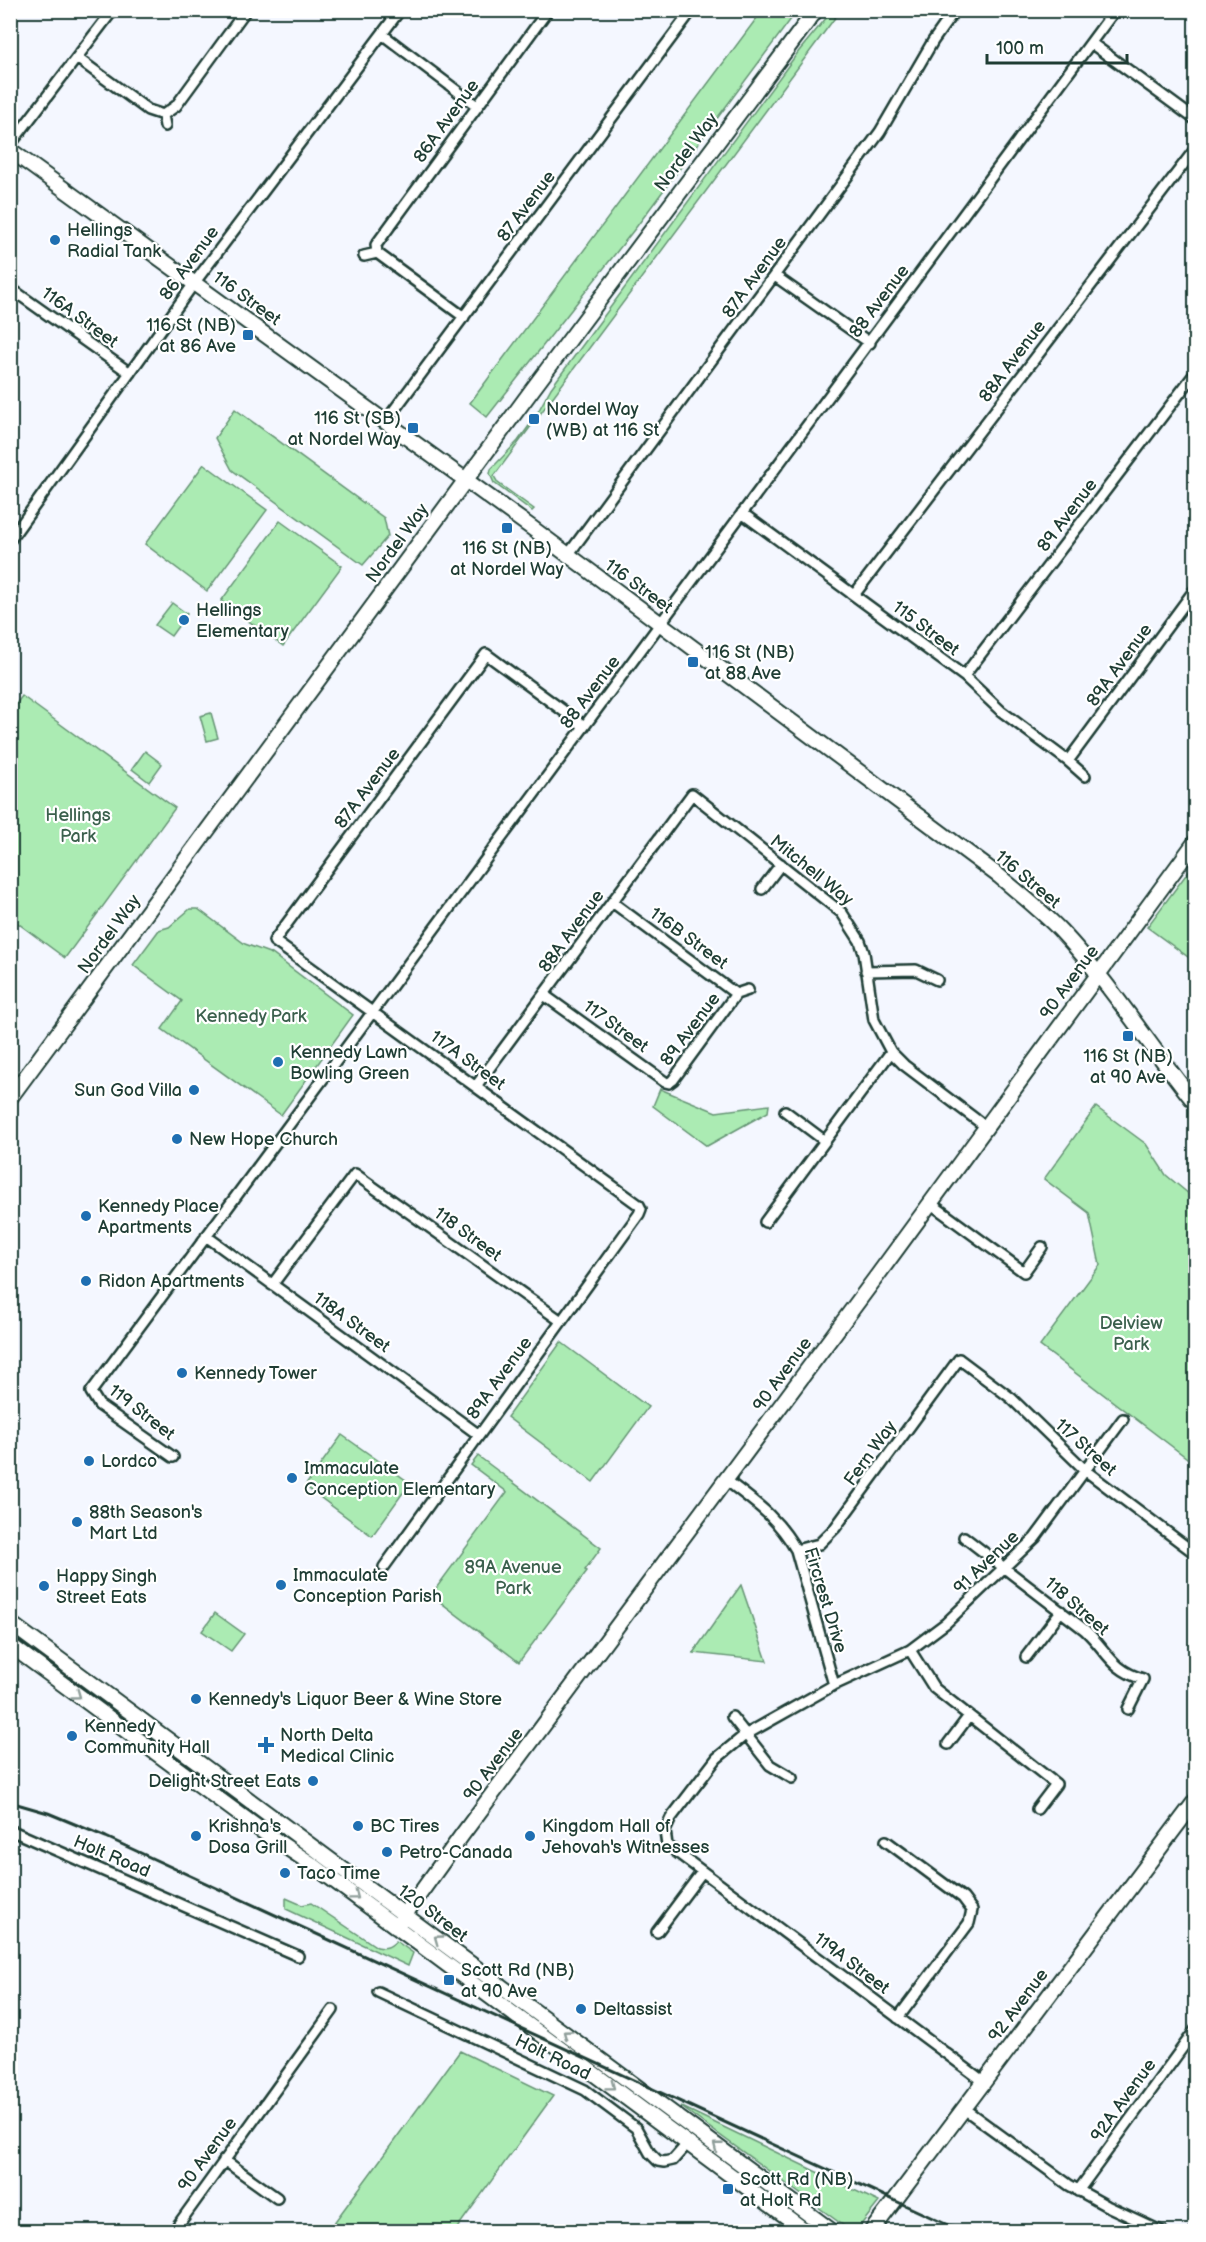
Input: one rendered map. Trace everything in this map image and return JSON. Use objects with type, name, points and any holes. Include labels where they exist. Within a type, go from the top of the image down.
[{"type":"main road","name":"Nordel Way","points":[[10,1098],[465,480],[816,10]]},
{"type":"main road","name":"116 Street","points":[[10,150],[195,282],[568,555],[999,876],[1061,931],[1097,974],[1196,1104]]},
{"type":"main road","name":"90 Avenue","points":[[396,1927],[1196,841]]},
{"type":"main road","name":"120 Street","points":[[10,1623],[833,2232]]},
{"type":"main road","name":"120 Street","points":[[10,1646],[504,2006],[807,2232]]},
{"type":"main road","points":[[109,1718],[119,1713],[166,1748],[186,1753]]},
{"type":"main road","name":"92 Avenue","points":[[871,2232],[983,2081],[1194,1807]]},
{"type":"main road","points":[[504,2006],[517,2007],[525,2012],[534,2010]]},
{"type":"main road","points":[[688,2143],[698,2131]]},
{"type":"street","points":[[10,145],[113,10]]},
{"type":"street","points":[[163,115],[176,106],[246,10]]},
{"type":"street","name":"86 Avenue","points":[[10,540],[195,282],[400,10]]},
{"type":"street","name":"86A Avenue","points":[[377,254],[376,245],[548,10]]},
{"type":"street","name":"87 Avenue","points":[[386,422],[692,10]]},
{"type":"street","name":"87A Avenue","points":[[568,555],[880,132],[933,41],[955,10]]},
{"type":"street","name":"88 Avenue","points":[[91,1392],[870,343],[1114,10]]},
{"type":"street","points":[[382,34],[477,106]]},
{"type":"street","points":[[1091,43],[1196,120]]},
{"type":"street","points":[[77,58],[148,110],[163,115]]},
{"type":"street","points":[[163,115],[165,126]]},
{"type":"street","name":"88A Avenue","points":[[854,595],[1196,148]]},
{"type":"street","points":[[364,256],[377,254],[464,317]]},
{"type":"street","points":[[775,276],[870,343]]},
{"type":"street","name":"116A Street","points":[[10,288],[130,373]]},
{"type":"street","name":"89 Avenue","points":[[964,676],[1196,372]]},
{"type":"street","name":"115 Street","points":[[742,513],[964,676],[1001,711],[1085,776]]},
{"type":"street","name":"89A Avenue","points":[[1068,761],[1196,588]]},
{"type":"street","name":"87A Avenue","points":[[274,941],[486,654],[584,726]]},
{"type":"street","name":"88A Avenue","points":[[476,1086],[692,794]]},
{"type":"street","name":"Mitchell Way","points":[[692,794],[830,903],[849,921],[860,941],[874,1020],[891,1052],[904,1065],[986,1127]]},
{"type":"street","points":[[762,889],[781,864]]},
{"type":"street","name":"116B Street","points":[[612,902],[736,994],[748,990]]},
{"type":"street","name":"117A Street","points":[[274,941],[374,1011],[639,1205],[641,1209]]},
{"type":"street","points":[[866,971],[916,970],[937,980]]},
{"type":"street","name":"89 Avenue","points":[[669,1083],[674,1080],[736,994]]},
{"type":"street","name":"117 Street","points":[[544,995],[669,1083]]},
{"type":"street","points":[[765,1222],[891,1052]]},
{"type":"street","points":[[785,1111],[825,1141]]},
{"type":"street","name":"118 Street","points":[[272,1285],[355,1174],[561,1321]]},
{"type":"street","points":[[930,1203],[1024,1272],[1042,1247]]},
{"type":"street","name":"89A Avenue","points":[[384,1567],[641,1209]]},
{"type":"street","name":"118A Street","points":[[206,1236],[478,1435]]},
{"type":"street","name":"117 Street","points":[[959,1359],[1011,1398],[1086,1471],[1196,1554]]},
{"type":"street","name":"Fern Way","points":[[796,1550],[819,1544],[835,1528],[959,1359]]},
{"type":"street","name":"119 Street","points":[[91,1392],[99,1405],[173,1457]]},
{"type":"street","name":"91 Avenue","points":[[667,1845],[664,1831],[671,1818],[717,1758],[745,1734],[834,1685],[910,1650],[946,1623],[1035,1538],[1123,1419]]},
{"type":"street","name":"Fircrest Drive","points":[[726,1480],[771,1515],[786,1532],[796,1550],[834,1685]]},
{"type":"street","name":"118 Street","points":[[964,1537],[1097,1641],[1107,1657],[1128,1675],[1143,1679],[1128,1709]]},
{"type":"street","points":[[1026,1657],[1061,1611]]},
{"type":"street","points":[[910,1650],[934,1688],[1056,1784],[1037,1809]]},
{"type":"street","points":[[948,1744],[969,1716]]},
{"type":"street","points":[[732,1717],[770,1765],[792,1778]]},
{"type":"street","name":"Holt Road","points":[[10,1830],[298,1956]]},
{"type":"street","points":[[886,1841],[963,1898],[972,1910],[969,1923],[898,2018]]},
{"type":"street","name":"119A Street","points":[[667,1845],[983,2081]]},
{"type":"street","points":[[657,1932],[702,1872]]},
{"type":"street","name":"Holt Road","points":[[378,1992],[571,2082],[591,2094],[636,2128],[650,2153],[658,2161],[673,2160],[688,2143]]},
{"type":"street","name":"90 Avenue","points":[[173,2232],[333,2010]]},
{"type":"street","name":"92A Avenue","points":[[1078,2191],[1196,2029]]},
{"type":"street","points":[[963,2108],[1078,2191],[1163,2232]]},
{"type":"street","points":[[224,2160],[277,2198]]},
{"type":"green space","points":[[762,11],[797,11],[637,226],[487,417],[470,403]]},
{"type":"green space","points":[[832,11],[840,11],[494,476],[498,483],[534,509],[532,511],[494,483],[490,474],[491,469],[518,441],[534,419],[551,388],[799,51]]},
{"type":"green space","points":[[235,409],[384,518],[388,536],[363,565],[232,470],[215,438]]},
{"type":"green space","points":[[204,464],[267,510],[207,591],[145,544]]},
{"type":"green space","points":[[280,521],[342,566],[283,646],[221,601]]},
{"type":"green space","points":[[172,603],[187,614],[171,636],[155,625]]},
{"type":"green space","name":"Hellings Park","points":[[22,696],[175,808],[65,958],[11,918],[10,712]]},
{"type":"green space","points":[[211,713],[218,738],[207,741],[200,716]]},
{"type":"green space","points":[[145,751],[162,764],[149,782],[132,769]]},
{"type":"green space","points":[[1194,864],[1196,865],[1195,962],[1147,927]]},
{"type":"green space","name":"Kennedy Park","points":[[190,909],[198,909],[245,944],[272,954],[353,1015],[281,1115],[162,1029],[182,1001],[133,965],[159,930],[169,927]]},
{"type":"green space","points":[[660,1089],[716,1112],[769,1105],[768,1112],[707,1146],[653,1106]]},
{"type":"green space","name":"Delview Park","points":[[1096,1107],[1146,1144],[1166,1175],[1195,1199],[1195,1464],[1040,1346],[1100,1265],[1089,1213],[1044,1179]]},
{"type":"green space","points":[[561,1342],[648,1407],[593,1482],[507,1417]]},
{"type":"green space","points":[[342,1435],[410,1483],[372,1536],[305,1486]]},
{"type":"green space","name":"89A Avenue Park","points":[[478,1456],[601,1548],[585,1570],[587,1571],[519,1662],[431,1595],[507,1492],[471,1465]]},
{"type":"green space","points":[[741,1585],[767,1661],[693,1653]]},
{"type":"green space","points":[[215,1613],[244,1634],[231,1651],[202,1631]]},
{"type":"green space","points":[[286,1898],[302,1905],[311,1903],[377,1947],[388,1947],[396,1941],[413,1953],[408,1966],[286,1909]]},
{"type":"green space","points":[[460,2051],[553,2096],[455,2231],[328,2231]]},
{"type":"green space","points":[[680,2106],[879,2202],[856,2231],[851,2231]]},
{"type":"railway","points":[[10,1802],[48,1813],[106,1837],[963,2232]]},
{"type":"place","name":"Hellings Radial Tank","points":[[55,240]]},
{"type":"place","name":"116 St (NB) at 86 Ave","points":[[248,335]]},
{"type":"place","name":"Nordel Way (WB) at 116 St","points":[[534,419]]},
{"type":"place","name":"116 St (SB) at Nordel Way","points":[[413,428]]},
{"type":"place","name":"116 St (NB) at Nordel Way","points":[[507,528]]},
{"type":"place","name":"Hellings Elementary","points":[[184,620]]},
{"type":"place","name":"116 St (NB) at 88 Ave","points":[[693,662]]},
{"type":"place","name":"116 St (NB) at 90 Ave","points":[[1128,1036]]},
{"type":"place","name":"Kennedy Lawn Bowling Green","points":[[278,1062]]},
{"type":"place","name":"Sun God Villa","points":[[194,1090]]},
{"type":"place","name":"New Hope Church","points":[[177,1139]]},
{"type":"place","name":"Kennedy Place Apartments","points":[[86,1216]]},
{"type":"place","name":"Ridon Apartments","points":[[86,1281]]},
{"type":"place","name":"Kennedy Tower","points":[[182,1373]]},
{"type":"place","name":"Lordco","points":[[89,1461]]},
{"type":"place","name":"Immaculate Conception Elementary","points":[[292,1478]]},
{"type":"place","name":"88th Season's Mart Ltd","points":[[77,1522]]},
{"type":"place","name":"Immaculate Conception Parish","points":[[281,1585]]},
{"type":"place","name":"Happy Singh Street Eats","points":[[44,1586]]},
{"type":"place","name":"Kennedy's Liquor Beer & Wine Store","points":[[196,1699]]},
{"type":"place","name":"Kennedy Community Hall","points":[[72,1736]]},
{"type":"place","name":"North Delta Medical Clinic","points":[[266,1745]]},
{"type":"place","name":"Delight Street Eats","points":[[313,1781]]},
{"type":"place","name":"BC Tires","points":[[358,1826]]},
{"type":"place","name":"Krishna's Dosa Grill","points":[[196,1836]]},
{"type":"place","name":"Kingdom Hall of Jehovah's Witnesses","points":[[530,1836]]},
{"type":"place","name":"Petro-Canada","points":[[387,1852]]},
{"type":"place","name":"Taco Time","points":[[285,1873]]},
{"type":"place","name":"Scott Rd (NB) at 90 Ave","points":[[449,1980]]},
{"type":"place","name":"Deltassist","points":[[581,2009]]},
{"type":"place","name":"Scott Rd (NB) at Holt Rd","points":[[728,2189]]}]
